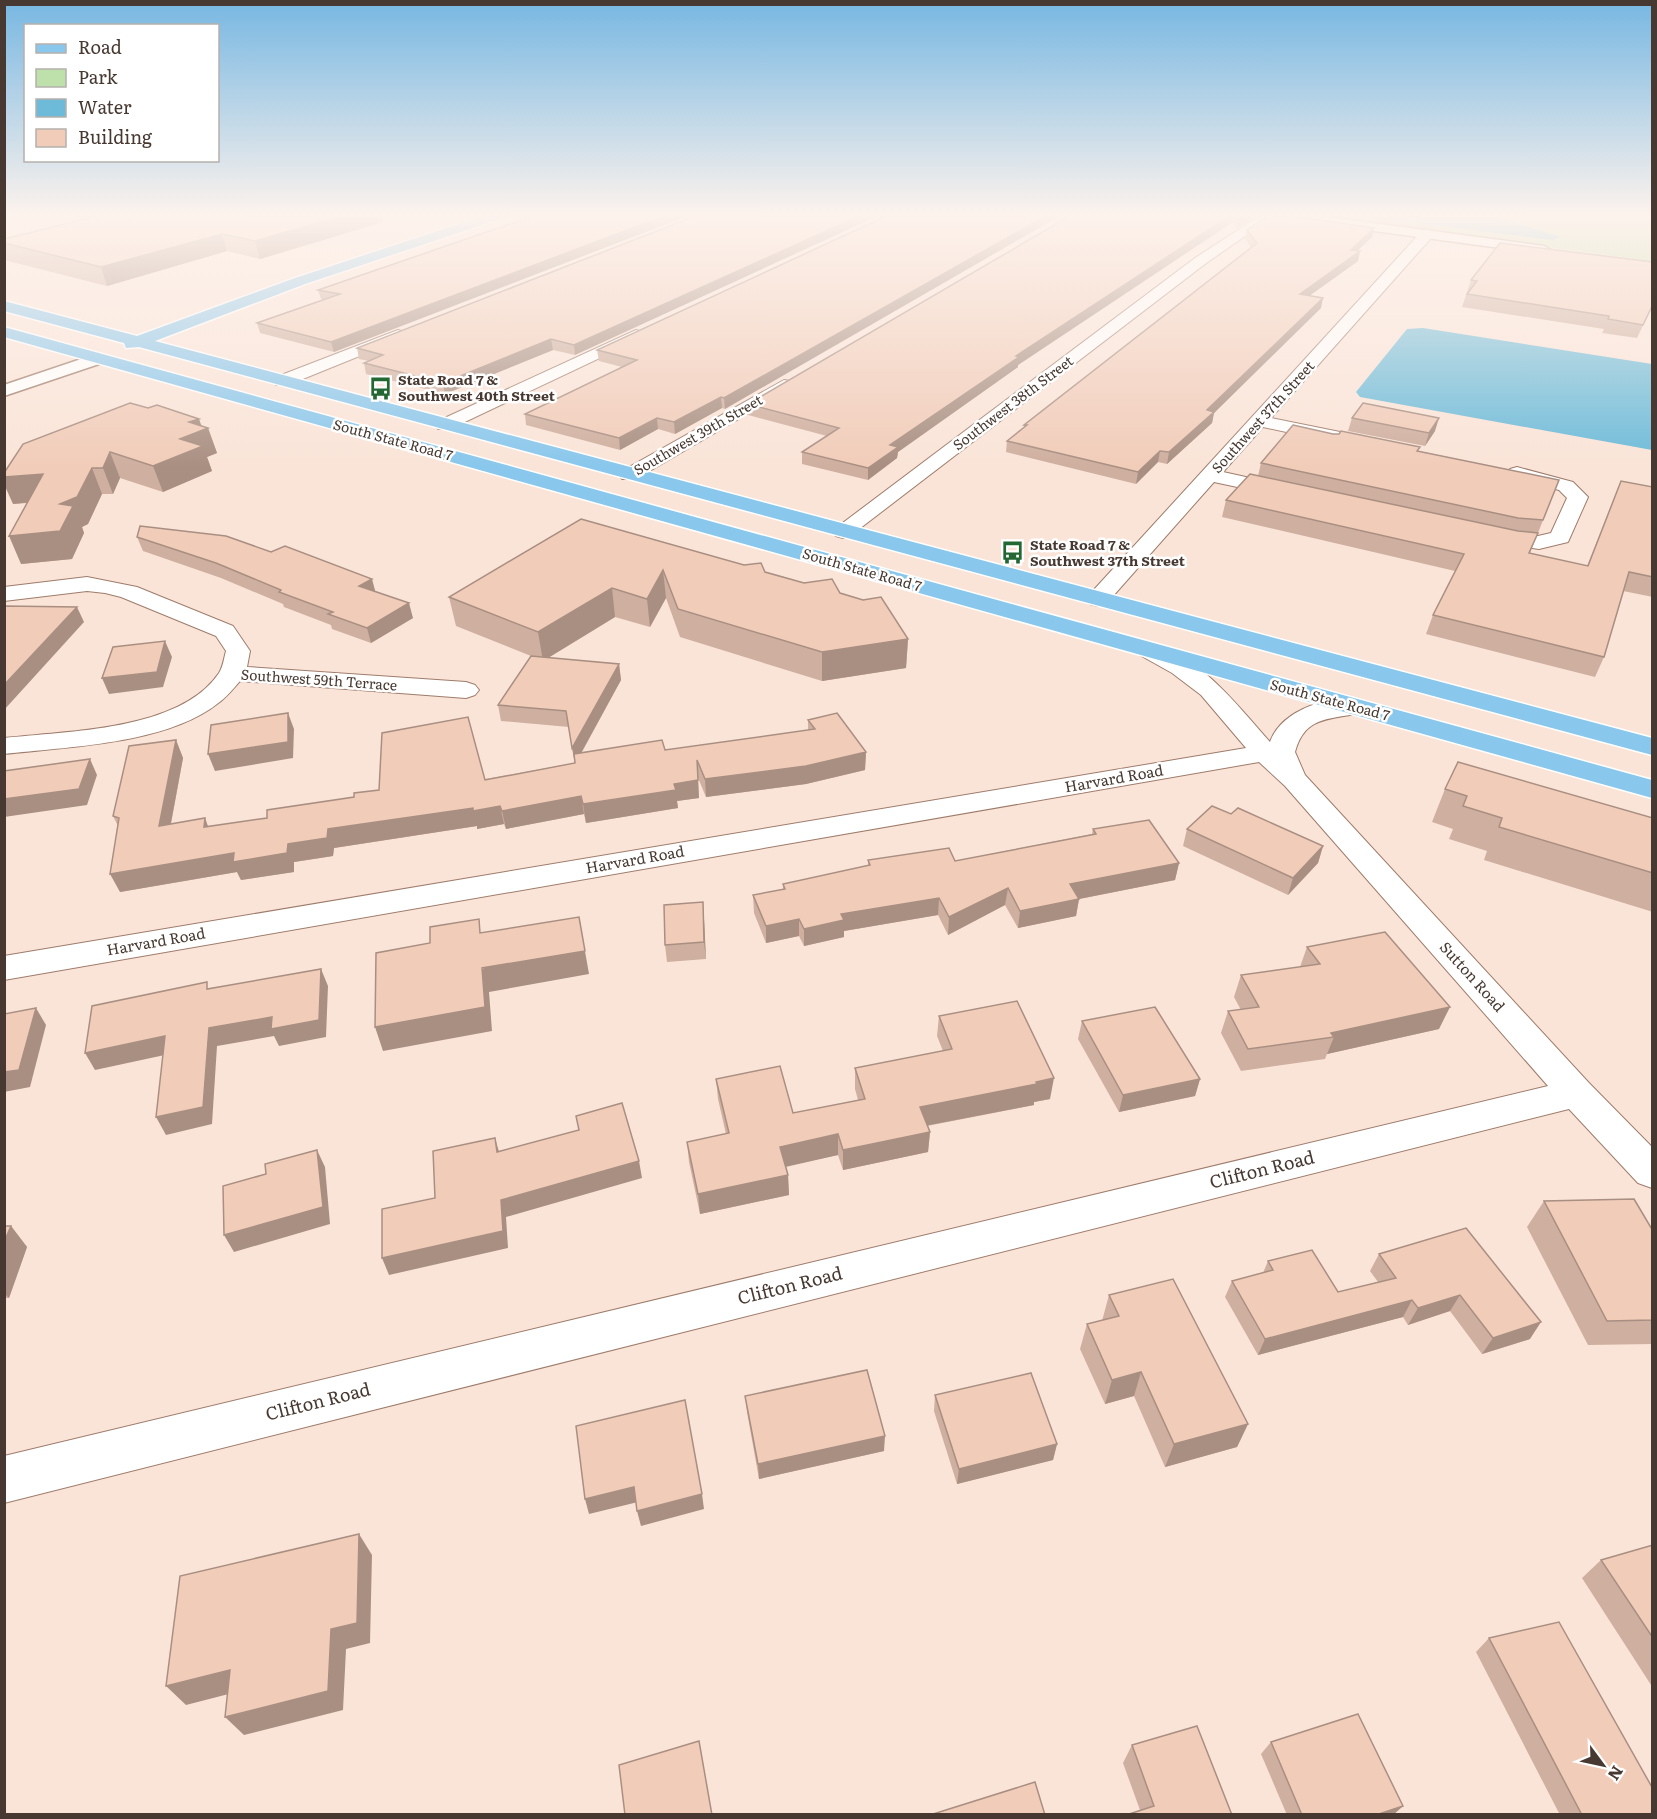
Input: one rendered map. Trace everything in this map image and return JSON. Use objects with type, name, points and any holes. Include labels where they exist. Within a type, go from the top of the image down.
[{"type":"main road","points":[[96,359],[134,334],[247,298]]},
{"type":"main road","name":"South State Road 7","points":[[4,306],[110,335],[134,334],[282,381],[1653,747]]},
{"type":"main road","name":"South State Road 7","points":[[4,332],[1653,789]]},
{"type":"main road","points":[[71,351],[110,335]]},
{"type":"main road","points":[[729,533],[793,538],[843,532]]},
{"type":"main road","points":[[818,557],[868,550],[939,558]]},
{"type":"street","name":"Southwest 38th Street","points":[[843,532],[1151,298]]},
{"type":"street","name":"Southwest 37th Street","points":[[1098,599],[1370,298]]},
{"type":"street","points":[[444,425],[652,328]]},
{"type":"street","points":[[282,381],[407,332]]},
{"type":"street","points":[[4,377],[71,351]]},
{"type":"street","points":[[4,391],[96,359]]},
{"type":"street","name":"Southwest 39th Street","points":[[629,475],[794,379]]},
{"type":"street","points":[[1260,422],[1351,440]]},
{"type":"street","points":[[1477,533],[1512,541],[1539,543],[1560,537],[1578,497],[1566,486],[1542,478],[1497,469]]},
{"type":"street","points":[[1211,475],[1303,495]]},
{"type":"street","name":"Southwest 59th Terrace","points":[[4,594],[87,584],[129,592],[225,631],[238,651],[233,673],[466,690]]},
{"type":"street","name":"Sutton Road","points":[[1147,649],[1210,690],[1576,1093],[1644,1156]]},
{"type":"street","points":[[4,746],[131,729],[170,719],[207,700],[233,673]]},
{"type":"street","name":"Sutton Road","points":[[1294,780],[1281,752],[1288,733],[1304,718],[1331,709],[1354,707]]},
{"type":"street","name":"Harvard Road","points":[[4,968],[1265,753]]},
{"type":"street","name":"Clifton Road","points":[[4,1480],[1576,1093]]},
{"type":"water","points":[[1423,328],[1652,364],[1652,450],[1360,397],[1356,392],[1407,329]]},
{"type":"building","points":[[329,298],[448,298],[331,342],[257,323]]},
{"type":"building","points":[[485,298],[678,298],[574,345],[551,339],[443,383],[364,363],[383,355],[357,348]]},
{"type":"building","points":[[710,298],[901,298],[724,398],[721,397],[674,422],[657,418],[619,438],[525,414],[637,360],[597,350]]},
{"type":"building","points":[[930,298],[1105,298],[1016,356],[1019,357],[890,445],[898,447],[868,468],[802,452],[839,428],[748,404]]},
{"type":"building","points":[[1187,298],[1323,298],[1207,410],[1214,412],[1169,452],[1160,451],[1138,472],[1007,441],[1027,425],[1024,425]]},
{"type":"building","points":[[1492,298],[1653,298],[1653,304],[1643,325],[1608,319],[1609,316]]},
{"type":"building","points":[[130,403],[148,408],[157,405],[199,419],[189,422],[208,428],[180,439],[203,446],[153,466],[110,452],[103,468],[92,468],[77,497],[60,504],[73,506],[60,531],[9,536],[43,474],[4,477],[4,473],[23,444]]},
{"type":"building","points":[[1363,403],[1439,418],[1429,433],[1352,418]]},
{"type":"building","points":[[1293,425],[1333,434],[1339,434],[1341,431],[1420,447],[1417,451],[1559,480],[1543,520],[1518,518],[1261,463]]},
{"type":"building","points":[[1250,474],[1518,531],[1538,533],[1529,553],[1588,566],[1621,481],[1653,487],[1653,577],[1629,572],[1604,657],[1433,615],[1464,554],[1226,500]]},
{"type":"building","points":[[581,519],[744,565],[761,563],[765,572],[804,583],[832,579],[840,593],[863,600],[881,597],[908,639],[822,652],[678,609],[663,570],[647,599],[612,588],[538,632],[449,597]]},
{"type":"building","points":[[140,526],[226,536],[271,552],[285,546],[372,579],[359,586],[409,603],[367,628],[328,614],[333,612],[279,592],[281,590],[216,563],[137,537]]},
{"type":"building","points":[[4,606],[77,607],[4,685]]},
{"type":"building","points":[[165,641],[157,672],[102,678],[113,647]]},
{"type":"building","points":[[531,656],[619,664],[572,748],[566,711],[498,705]]},
{"type":"building","points":[[288,713],[288,742],[208,754],[211,725]]},
{"type":"building","points":[[837,713],[866,752],[806,766],[705,779],[697,760],[698,780],[674,784],[676,790],[583,804],[581,796],[502,811],[500,806],[473,811],[473,808],[328,829],[327,838],[288,844],[287,853],[233,862],[234,853],[110,874],[119,818],[113,816],[129,746],[176,740],[159,826],[205,818],[204,827],[267,818],[267,810],[354,797],[354,793],[379,790],[382,733],[468,717],[485,780],[575,763],[574,754],[662,740],[665,750],[815,729],[808,720]]},
{"type":"building","points":[[90,759],[79,789],[4,799],[4,771]]},
{"type":"building","points":[[1458,762],[1653,818],[1653,873],[1499,827],[1502,818],[1463,806],[1467,796],[1445,789]]},
{"type":"building","points":[[1212,806],[1231,814],[1238,808],[1323,846],[1293,878],[1187,829]]},
{"type":"building","points":[[1149,820],[1179,863],[1070,884],[1079,899],[1020,911],[1008,888],[949,917],[939,898],[841,914],[844,920],[804,929],[799,919],[766,926],[753,895],[785,889],[783,884],[870,865],[868,860],[949,848],[955,861],[1096,834],[1093,829]]},
{"type":"building","points":[[703,902],[704,942],[665,945],[664,905]]},
{"type":"building","points":[[579,917],[585,951],[482,968],[485,1007],[375,1027],[376,953],[430,943],[430,927],[479,919],[480,933]]},
{"type":"building","points":[[1385,932],[1450,1007],[1331,1033],[1334,1037],[1248,1049],[1228,1011],[1259,1007],[1241,975],[1320,964],[1307,947]]},
{"type":"building","points":[[321,969],[319,1020],[271,1029],[272,1017],[209,1028],[203,1107],[156,1117],[165,1036],[85,1053],[92,1006],[207,982],[207,989]]},
{"type":"building","points":[[1017,1001],[1054,1078],[1036,1082],[1037,1084],[920,1107],[930,1132],[843,1150],[838,1134],[780,1147],[788,1175],[698,1194],[687,1142],[729,1133],[716,1079],[780,1066],[793,1113],[865,1099],[855,1068],[952,1049],[939,1016]]},
{"type":"building","points":[[1155,1007],[1200,1079],[1123,1095],[1082,1021]]},
{"type":"building","points":[[36,1008],[19,1070],[4,1072],[4,1014]]},
{"type":"building","points":[[622,1103],[639,1161],[501,1200],[503,1231],[382,1258],[382,1209],[435,1198],[433,1151],[495,1138],[497,1152],[579,1130],[576,1116]]},
{"type":"building","points":[[317,1150],[323,1207],[224,1235],[223,1186],[266,1174],[265,1164]]},
{"type":"building","points":[[1634,1199],[1653,1231],[1653,1320],[1607,1321],[1544,1201]]},
{"type":"building","points":[[4,1226],[11,1226],[4,1242]]},
{"type":"building","points":[[1466,1228],[1541,1322],[1493,1338],[1460,1295],[1418,1308],[1412,1300],[1265,1339],[1232,1281],[1273,1270],[1268,1261],[1312,1250],[1338,1292],[1396,1278],[1379,1254]]},
{"type":"building","points":[[1173,1279],[1248,1424],[1174,1444],[1141,1372],[1112,1380],[1087,1324],[1119,1316],[1109,1295]]},
{"type":"building","points":[[867,1370],[885,1436],[758,1464],[745,1396]]},
{"type":"building","points":[[1031,1373],[1057,1444],[959,1469],[935,1395]]},
{"type":"building","points":[[685,1400],[702,1494],[637,1511],[634,1487],[585,1499],[576,1426]]},
{"type":"building","points":[[359,1534],[357,1623],[331,1629],[328,1691],[225,1717],[230,1670],[166,1686],[180,1576]]},
{"type":"building","points":[[1653,1545],[1653,1638],[1601,1560]]},
{"type":"building","points":[[1559,1622],[1653,1789],[1653,1813],[1646,1815],[1582,1815],[1489,1638]]},
{"type":"building","points":[[1358,1714],[1403,1806],[1376,1815],[1302,1815],[1271,1742]]},
{"type":"building","points":[[1197,1726],[1232,1815],[1126,1815],[1154,1806],[1132,1745]]},
{"type":"building","points":[[699,1741],[712,1815],[625,1815],[619,1765]]},
{"type":"building","points":[[1035,1782],[1045,1815],[930,1815]]},
{"type":"place","name":"State Road 7 & Southwest 40th Street","points":[[380,388]]},
{"type":"place","name":"State Road 7 & Southwest 37th Street","points":[[1012,553]]}]
